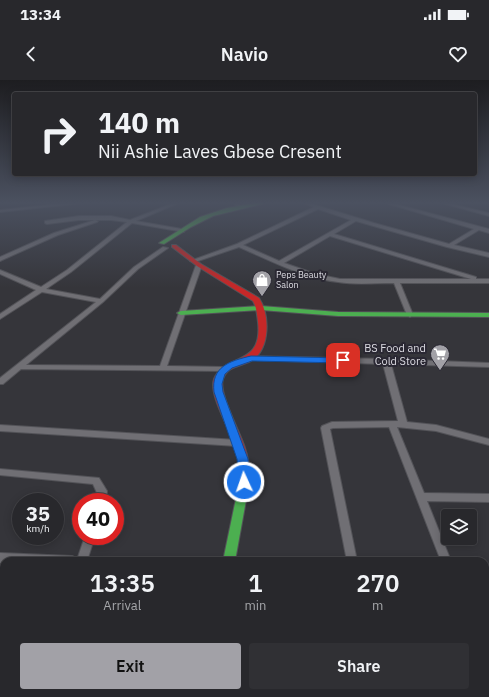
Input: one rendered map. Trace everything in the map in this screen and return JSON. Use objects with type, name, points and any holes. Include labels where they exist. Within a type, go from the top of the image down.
[{"type":"street","points":[[0,259],[66,231]]},
{"type":"street","points":[[0,317],[42,290],[119,231]]},
{"type":"street","points":[[0,382],[21,367],[101,301],[147,260],[167,246],[180,232],[175,231]]},
{"type":"street","points":[[163,368],[196,263],[269,231]]},
{"type":"street","points":[[279,263],[336,231]]},
{"type":"street","points":[[397,231],[450,246],[489,255]]},
{"type":"street","points":[[450,246],[474,231]]},
{"type":"street","points":[[330,234],[486,281]]},
{"type":"street","points":[[239,245],[279,263],[324,279],[396,282],[486,281]]},
{"type":"street","points":[[167,246],[181,253],[256,300],[261,308],[262,322],[260,342],[251,358]]},
{"type":"street","points":[[0,272],[20,282],[42,290],[101,301]]},
{"type":"street","points":[[396,282],[410,315]]},
{"type":"street","points":[[180,313],[261,308],[338,314],[489,315]]},
{"type":"street","points":[[21,367],[224,369],[251,358],[489,365]]},
{"type":"street","points":[[386,361],[403,424]]},
{"type":"street","points":[[224,369],[218,378],[217,388],[245,470],[231,557]]},
{"type":"street","points":[[392,424],[444,557]]},
{"type":"street","points":[[351,557],[325,428],[332,425],[403,424],[436,428],[489,442]]},
{"type":"street","points":[[0,428],[237,443]]},
{"type":"street","points":[[0,472],[96,481],[102,488],[103,493]]},
{"type":"street","points":[[420,498],[489,498]]},
{"type":"street","points":[[83,557],[87,545]]},
{"type":"traffic: fast","points":[[162,243],[181,231]]},
{"type":"traffic: fast","points":[[181,313],[261,308],[338,314],[489,315]]},
{"type":"traffic: fast","points":[[230,557],[244,484]]},
{"type":"traffic: jam","points":[[174,246],[199,265],[256,300],[260,306],[263,330],[259,347],[250,358],[224,369],[218,380],[218,392],[237,437],[240,448],[243,460],[244,484]]},
{"type":"place","name":"Peps Beauty Salon","points":[[262,297]]},
{"type":"place","name":"BS Food and Cold Store","points":[[440,371]]},
{"type":"route","points":[[244,482],[245,470],[243,459],[217,388],[218,378],[224,369],[251,358],[343,360]]}]
